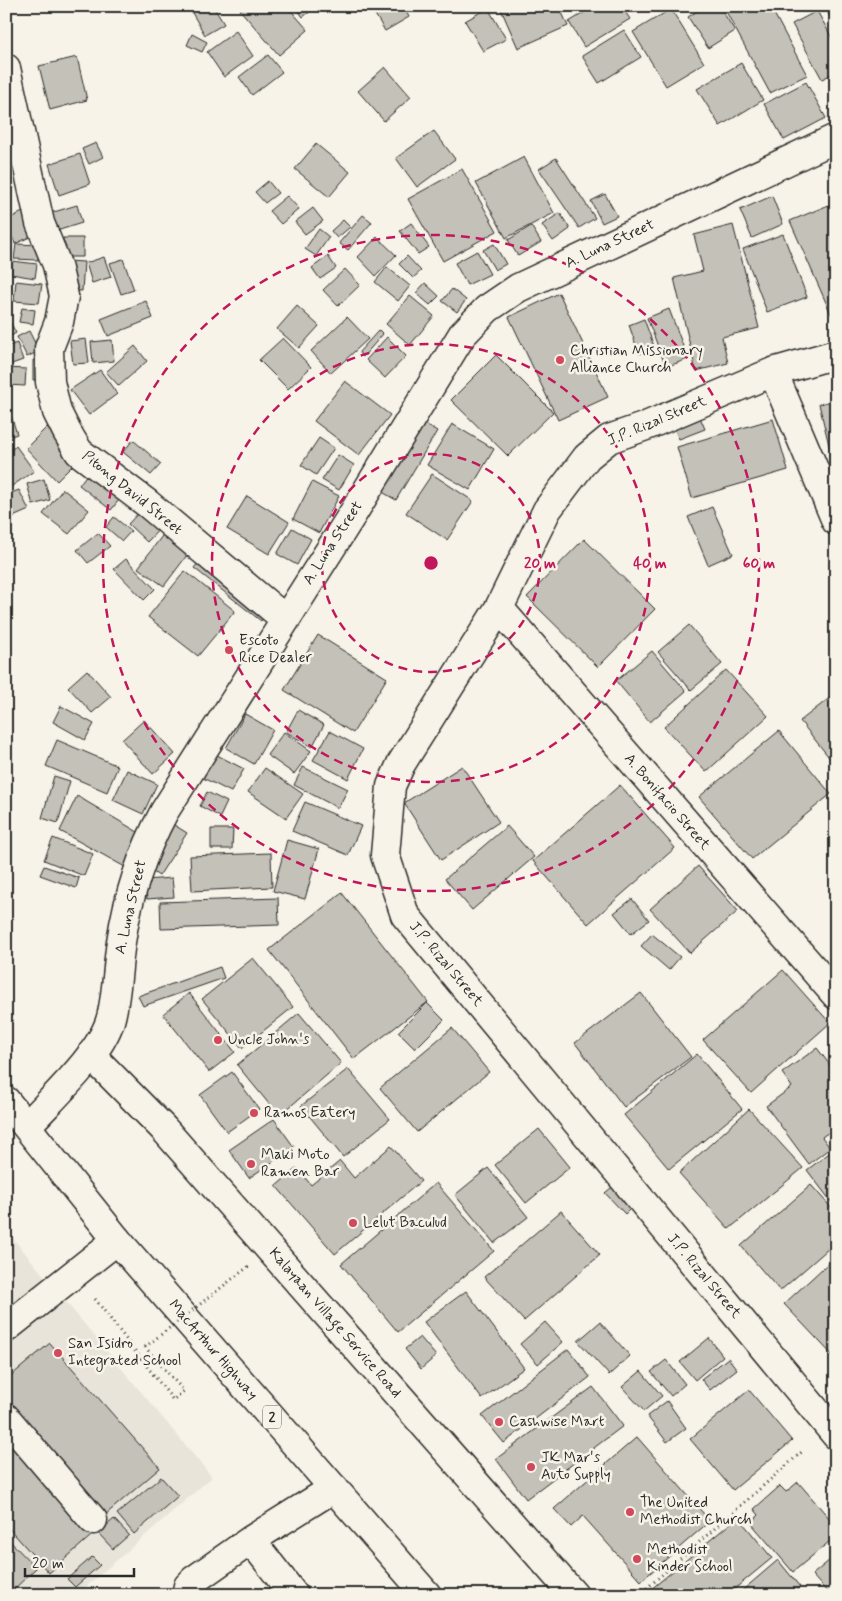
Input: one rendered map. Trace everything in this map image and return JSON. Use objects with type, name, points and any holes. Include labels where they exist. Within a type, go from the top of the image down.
[{"type":"main road","name":"Pitong David Street","points":[[6,68],[40,223],[57,265],[64,296],[59,322],[48,348],[50,382],[57,412],[67,432],[79,452],[148,504],[285,619]]},
{"type":"main road","name":"A. Luna Street","points":[[27,1126],[92,1055],[110,1022],[121,939],[130,896],[145,848],[164,812],[462,335],[487,310],[518,288],[836,138]]},
{"type":"main road","name":"J.P. Rizal Street","points":[[834,1428],[405,915],[385,855],[391,786],[401,764],[499,608],[547,510],[587,457],[609,439],[646,426],[773,372],[836,354]]},
{"type":"main road","points":[[773,372],[836,521]]},
{"type":"main road","name":"A. Bonifacio Street","points":[[499,608],[836,995]]},
{"type":"main road","name":"Kalayaan Village Service Road","points":[[92,1055],[164,1128],[574,1595]]},
{"type":"main road","name":"MacArthur Highway","points":[[6,1101],[117,1240],[427,1595]]},
{"type":"main road","points":[[6,1328],[117,1240]]},
{"type":"main road","points":[[6,1418],[93,1520]]},
{"type":"main road","points":[[186,1595],[188,1586],[194,1580],[251,1540],[334,1488]]},
{"type":"main road","points":[[251,1540],[294,1595]]},
{"type":"path","points":[[74,1274],[173,1400],[184,1392],[146,1347],[249,1266]]},
{"type":"path","points":[[639,1595],[834,1428]]},
{"type":"shaded area","name":"San Isidro Integrated School","points":[[6,1230],[212,1477],[77,1595],[6,1595]]},
{"type":"building","points":[[188,6],[213,6],[224,24],[205,35]]},
{"type":"building","points":[[245,6],[287,6],[308,30],[279,55],[240,10]]},
{"type":"building","points":[[295,6],[317,6],[303,17]]},
{"type":"building","points":[[370,6],[403,6],[409,17],[385,31]]},
{"type":"building","points":[[559,6],[568,26],[518,48],[500,7]]},
{"type":"building","points":[[595,6],[621,6],[630,19],[584,47],[569,22]]},
{"type":"building","points":[[705,6],[719,6],[735,31],[708,48],[688,17]]},
{"type":"building","points":[[723,6],[770,6],[807,75],[770,93]]},
{"type":"building","points":[[836,6],[836,27],[825,8]]},
{"type":"building","points":[[488,8],[506,39],[483,51],[465,21]]},
{"type":"building","points":[[671,9],[704,63],[666,86],[633,32]]},
{"type":"building","points":[[817,11],[836,45],[836,72],[822,79],[792,24]]},
{"type":"building","points":[[624,30],[641,57],[599,83],[582,56]]},
{"type":"building","points":[[236,31],[253,56],[224,77],[207,52]]},
{"type":"building","points":[[192,34],[207,42],[202,52],[187,45]]},
{"type":"building","points":[[268,55],[282,72],[252,95],[239,77]]},
{"type":"building","points":[[77,57],[87,100],[50,110],[39,66]]},
{"type":"building","points":[[741,63],[763,100],[720,126],[697,89]]},
{"type":"building","points":[[385,67],[411,97],[384,121],[358,91]]},
{"type":"building","points":[[806,82],[826,118],[784,140],[764,104]]},
{"type":"building","points":[[434,131],[455,159],[417,187],[396,158]]},
{"type":"building","points":[[96,143],[103,157],[89,164],[82,149]]},
{"type":"building","points":[[316,144],[350,172],[329,197],[295,169]]},
{"type":"building","points":[[80,154],[90,184],[59,195],[49,164]]},
{"type":"building","points":[[524,157],[554,213],[506,238],[476,183]]},
{"type":"building","points":[[556,158],[595,218],[579,228],[539,169]]},
{"type":"building","points":[[462,169],[497,231],[443,261],[408,199]]},
{"type":"building","points":[[268,181],[278,193],[265,203],[255,192]]},
{"type":"building","points":[[605,194],[617,216],[602,223],[591,201]]},
{"type":"building","points":[[287,196],[299,209],[281,224],[269,211]]},
{"type":"building","points":[[772,196],[783,224],[752,238],[740,210]]},
{"type":"building","points":[[836,202],[836,312],[831,314],[790,221]]},
{"type":"building","points":[[77,205],[82,223],[50,233],[44,215]]},
{"type":"building","points":[[313,208],[323,221],[305,234],[295,222]]},
{"type":"building","points":[[27,210],[38,233],[15,244],[6,220]]},
{"type":"building","points":[[560,213],[570,229],[553,241],[542,225]]},
{"type":"building","points":[[363,215],[372,222],[348,250],[339,243]]},
{"type":"building","points":[[343,220],[350,227],[337,238],[331,231]]},
{"type":"building","points":[[411,223],[429,247],[418,254],[400,231]]},
{"type":"building","points":[[733,225],[759,328],[722,337],[728,363],[696,371],[674,278],[703,271],[694,235]]},
{"type":"building","points":[[531,226],[541,242],[518,256],[508,240]]},
{"type":"building","points":[[319,229],[329,237],[316,256],[305,249]]},
{"type":"building","points":[[783,234],[807,297],[767,312],[743,249]]},
{"type":"building","points":[[377,237],[396,255],[376,276],[358,257]]},
{"type":"building","points":[[63,238],[83,238],[83,257],[63,257]]},
{"type":"building","points":[[16,244],[39,245],[38,260],[14,259]]},
{"type":"building","points":[[494,244],[506,264],[495,270],[483,250]]},
{"type":"building","points":[[477,251],[490,274],[467,285],[455,263]]},
{"type":"building","points":[[328,256],[336,268],[320,279],[312,268]]},
{"type":"building","points":[[407,256],[421,271],[413,278],[399,264]]},
{"type":"building","points":[[104,257],[111,277],[92,283],[86,263]]},
{"type":"building","points":[[123,259],[134,290],[121,294],[110,263]]},
{"type":"building","points":[[12,261],[37,264],[35,278],[11,274]]},
{"type":"building","points":[[69,261],[84,262],[82,291],[67,290]]},
{"type":"building","points":[[387,267],[410,286],[398,301],[375,282]]},
{"type":"building","points":[[345,269],[360,285],[338,306],[323,290]]},
{"type":"building","points":[[16,281],[42,284],[39,303],[14,301]]},
{"type":"building","points":[[425,283],[439,296],[430,305],[416,293]]},
{"type":"building","points":[[452,289],[466,300],[457,312],[442,301]]},
{"type":"building","name":"Christian Missionary Alliance Church","points":[[559,293],[608,397],[558,420],[509,317]]},
{"type":"building","points":[[410,296],[434,316],[410,345],[386,324]]},
{"type":"building","points":[[146,301],[153,318],[108,336],[101,319]]},
{"type":"building","points":[[297,306],[319,326],[299,348],[277,329]]},
{"type":"building","points":[[22,308],[35,310],[33,324],[19,322]]},
{"type":"building","points":[[669,309],[688,359],[666,367],[647,318]]},
{"type":"building","points":[[6,314],[16,333],[6,339]]},
{"type":"building","points":[[347,317],[368,339],[331,373],[311,351]]},
{"type":"building","points":[[644,319],[655,349],[639,354],[629,325]]},
{"type":"building","points":[[379,330],[383,334],[363,357],[359,352]]},
{"type":"building","points":[[29,331],[39,351],[27,357],[17,337]]},
{"type":"building","points":[[387,337],[406,356],[385,378],[366,360]]},
{"type":"building","points":[[283,338],[311,367],[288,389],[259,360]]},
{"type":"building","points":[[86,339],[89,363],[73,364],[70,341]]},
{"type":"building","points":[[112,340],[114,361],[93,363],[91,342]]},
{"type":"building","points":[[17,343],[23,360],[6,366],[6,347]]},
{"type":"building","points":[[135,346],[147,361],[119,386],[106,372]]},
{"type":"building","points":[[496,355],[553,412],[508,456],[451,400]]},
{"type":"building","points":[[33,360],[42,361],[42,380],[33,380]]},
{"type":"building","points":[[6,368],[26,369],[25,386],[6,385]]},
{"type":"building","points":[[100,370],[117,394],[89,415],[70,390]]},
{"type":"building","points":[[345,381],[390,415],[359,455],[314,421]]},
{"type":"building","points":[[836,400],[836,474],[819,404]]},
{"type":"building","points":[[8,406],[17,434],[6,438],[6,407]]},
{"type":"building","points":[[699,415],[705,429],[679,439],[673,426]]},
{"type":"building","points":[[773,419],[788,470],[692,498],[677,447]]},
{"type":"building","points":[[420,421],[437,431],[396,500],[379,490]]},
{"type":"building","points":[[452,424],[494,449],[470,490],[427,465]]},
{"type":"building","points":[[47,427],[79,459],[57,481],[26,448]]},
{"type":"building","points":[[319,438],[334,448],[316,475],[301,465]]},
{"type":"building","points":[[133,440],[161,464],[151,475],[123,452]]},
{"type":"building","points":[[16,446],[34,471],[6,490],[6,453]]},
{"type":"building","points":[[338,455],[354,465],[339,490],[322,480]]},
{"type":"building","points":[[93,466],[126,491],[111,510],[79,485]]},
{"type":"building","points":[[432,474],[473,501],[447,540],[406,513]]},
{"type":"building","points":[[44,479],[50,500],[33,505],[27,484]]},
{"type":"building","points":[[312,482],[339,496],[319,533],[293,519]]},
{"type":"building","points":[[63,489],[89,510],[69,534],[43,514]]},
{"type":"building","points":[[19,490],[29,510],[6,520],[6,495]]},
{"type":"building","points":[[247,496],[289,522],[269,554],[227,529]]},
{"type":"building","points":[[145,506],[165,523],[147,542],[128,524]]},
{"type":"building","points":[[712,507],[733,554],[708,565],[688,517]]},
{"type":"building","points":[[114,517],[131,531],[122,541],[106,527]]},
{"type":"building","points":[[168,528],[194,546],[164,586],[138,568]]},
{"type":"building","points":[[292,528],[311,539],[297,565],[277,554]]},
{"type":"building","points":[[98,533],[110,546],[88,563],[77,550]]},
{"type":"building","points":[[584,539],[655,609],[598,667],[527,597]]},
{"type":"building","points":[[205,555],[271,609],[261,621],[194,568]]},
{"type":"building","points":[[126,559],[155,589],[144,600],[114,569]]},
{"type":"building","points":[[185,571],[235,611],[198,656],[148,617]]},
{"type":"building","points":[[689,625],[722,664],[691,690],[658,652]]},
{"type":"building","points":[[318,635],[387,678],[353,733],[284,690]]},
{"type":"building","points":[[652,651],[686,691],[650,722],[616,681]]},
{"type":"building","points":[[87,670],[111,697],[92,713],[68,687]]},
{"type":"building","points":[[726,670],[768,716],[706,772],[664,727]]},
{"type":"building","points":[[836,693],[836,766],[800,721]]},
{"type":"building","points":[[61,706],[94,724],[85,740],[53,722]]},
{"type":"building","points":[[298,710],[324,725],[312,747],[286,732]]},
{"type":"building","points":[[245,714],[273,730],[254,764],[226,748]]},
{"type":"building","points":[[144,720],[175,754],[153,774],[122,740]]},
{"type":"building","points":[[330,731],[363,749],[348,779],[313,760]]},
{"type":"building","points":[[779,731],[831,794],[752,859],[699,797]]},
{"type":"building","points":[[284,732],[311,751],[294,774],[267,755]]},
{"type":"building","points":[[57,740],[118,766],[107,792],[46,766]]},
{"type":"building","points":[[215,754],[244,769],[231,792],[203,778]]},
{"type":"building","points":[[462,766],[499,822],[441,860],[404,803]]},
{"type":"building","points":[[303,767],[348,789],[338,808],[294,785]]},
{"type":"building","points":[[265,768],[303,794],[286,818],[248,792]]},
{"type":"building","points":[[127,770],[157,784],[143,814],[113,800]]},
{"type":"building","points":[[54,776],[70,781],[58,823],[42,818]]},
{"type":"building","points":[[620,785],[675,848],[588,924],[533,861]]},
{"type":"building","points":[[207,792],[227,802],[220,817],[200,806]]},
{"type":"building","points":[[77,796],[143,835],[125,867],[60,831]]},
{"type":"building","points":[[305,802],[361,826],[348,855],[292,831]]},
{"type":"building","points":[[171,823],[187,833],[159,876],[143,865]]},
{"type":"building","points":[[507,826],[534,857],[472,910],[445,879]]},
{"type":"building","points":[[211,829],[233,829],[232,849],[211,849]]},
{"type":"building","points":[[53,838],[93,854],[84,876],[44,860]]},
{"type":"building","points":[[287,840],[319,849],[305,899],[273,891]]},
{"type":"building","points":[[271,853],[272,887],[192,891],[190,856]]},
{"type":"building","points":[[44,866],[79,878],[76,888],[40,875]]},
{"type":"building","points":[[698,866],[738,911],[690,953],[650,909]]},
{"type":"building","points":[[172,878],[174,897],[147,899],[145,880]]},
{"type":"building","points":[[342,893],[428,1002],[354,1059],[269,950]]},
{"type":"building","points":[[278,898],[279,925],[161,929],[160,902]]},
{"type":"building","points":[[632,899],[649,920],[631,934],[614,913]]},
{"type":"building","points":[[652,934],[680,957],[669,970],[641,946]]},
{"type":"building","points":[[253,958],[293,1007],[242,1048],[202,999]]},
{"type":"building","points":[[220,967],[224,978],[143,1006],[138,996]]},
{"type":"building","points":[[783,970],[830,1023],[751,1093],[703,1040]]},
{"type":"building","points":[[189,993],[235,1052],[209,1072],[163,1014]]},
{"type":"building","points":[[641,993],[691,1057],[624,1107],[575,1043]]},
{"type":"building","points":[[427,1003],[444,1020],[415,1049],[398,1032]]},
{"type":"building","points":[[299,1013],[341,1063],[279,1116],[237,1065]]},
{"type":"building","points":[[452,1028],[489,1072],[417,1132],[380,1088]]},
{"type":"building","points":[[817,1048],[836,1073],[836,1127],[822,1137],[830,1148],[809,1164],[766,1106],[792,1087],[782,1073]]},
{"type":"building","points":[[697,1054],[742,1109],[669,1169],[624,1115]]},
{"type":"building","points":[[348,1069],[390,1119],[343,1157],[301,1106]]},
{"type":"building","points":[[232,1072],[259,1109],[227,1132],[200,1095]]},
{"type":"building","points":[[749,1109],[803,1168],[729,1229],[679,1173]]},
{"type":"building","points":[[274,1119],[294,1147],[249,1178],[229,1150]]},
{"type":"building","points":[[539,1129],[570,1167],[526,1203],[495,1165]]},
{"type":"building","points":[[391,1146],[421,1181],[335,1254],[276,1186],[297,1168],[311,1185],[340,1161],[354,1178]]},
{"type":"building","points":[[836,1148],[836,1208],[807,1170]]},
{"type":"building","points":[[488,1168],[528,1217],[494,1243],[455,1195]]},
{"type":"building","points":[[436,1183],[494,1251],[398,1332],[341,1264]]},
{"type":"building","points":[[617,1183],[636,1203],[625,1214],[605,1193]]},
{"type":"building","points":[[811,1185],[836,1213],[836,1242],[780,1291],[741,1246]]},
{"type":"building","points":[[561,1211],[600,1255],[524,1321],[484,1277]]},
{"type":"building","points":[[836,1256],[836,1359],[784,1304]]},
{"type":"building","points":[[466,1291],[524,1368],[482,1399],[424,1322]]},
{"type":"building","points":[[545,1322],[563,1342],[538,1364],[520,1344]]},
{"type":"building","points":[[600,1322],[630,1356],[609,1375],[578,1341]]},
{"type":"building","points":[[420,1337],[436,1356],[421,1369],[405,1349]]},
{"type":"building","points":[[709,1338],[723,1356],[695,1380],[680,1362]]},
{"type":"building","points":[[50,1343],[160,1468],[98,1521],[6,1416],[6,1380]]},
{"type":"building","points":[[568,1349],[590,1377],[504,1443],[482,1416]]},
{"type":"building","points":[[728,1358],[737,1369],[710,1390],[701,1379]]},
{"type":"building","points":[[666,1360],[685,1384],[671,1396],[651,1372]]},
{"type":"building","points":[[641,1371],[662,1396],[644,1411],[622,1387]]},
{"type":"building","points":[[593,1387],[623,1426],[526,1499],[496,1459]]},
{"type":"building","points":[[749,1390],[792,1441],[733,1490],[690,1439]]},
{"type":"building","points":[[667,1401],[686,1428],[667,1442],[647,1416]]},
{"type":"building","name":"The United Methodist Church","points":[[637,1437],[710,1521],[641,1581],[583,1516],[571,1527],[554,1509]]},
{"type":"building","points":[[18,1439],[99,1529],[49,1573],[6,1525],[6,1450]]},
{"type":"building","points":[[161,1477],[178,1496],[134,1534],[117,1514]]},
{"type":"building","points":[[798,1482],[836,1526],[836,1536],[793,1572],[751,1523],[759,1515],[754,1509],[780,1486],[786,1492]]},
{"type":"building","points":[[738,1517],[772,1558],[727,1595],[644,1595]]},
{"type":"building","points":[[114,1519],[129,1535],[113,1549],[98,1533]]},
{"type":"building","points":[[6,1537],[36,1568],[8,1595],[6,1595]]},
{"type":"building","points":[[836,1555],[836,1595],[830,1595],[812,1575]]},
{"type":"building","points":[[92,1557],[100,1565],[75,1587],[67,1579]]},
{"type":"building","points":[[778,1560],[800,1587],[791,1595],[737,1595]]},
{"type":"place","name":"Christian Missionary Alliance Church","points":[[560,360]]},
{"type":"place","name":"Escoto Rice Dealer","points":[[229,650]]},
{"type":"place","name":"Uncle John's","points":[[218,1040]]},
{"type":"place","name":"Ramos Eatery","points":[[254,1113]]},
{"type":"place","name":"Maki Moto Ramen Bar","points":[[251,1164]]},
{"type":"place","name":"Lelut Baculud","points":[[353,1223]]},
{"type":"place","name":"San Isidro Integrated School","points":[[58,1353]]},
{"type":"place","name":"Cashwise Mart","points":[[499,1422]]},
{"type":"place","name":"JK Mar's Auto Supply","points":[[531,1467]]},
{"type":"place","name":"The United Methodist Church","points":[[630,1512]]},
{"type":"place","name":"Methodist Kinder School","points":[[637,1559]]}]
